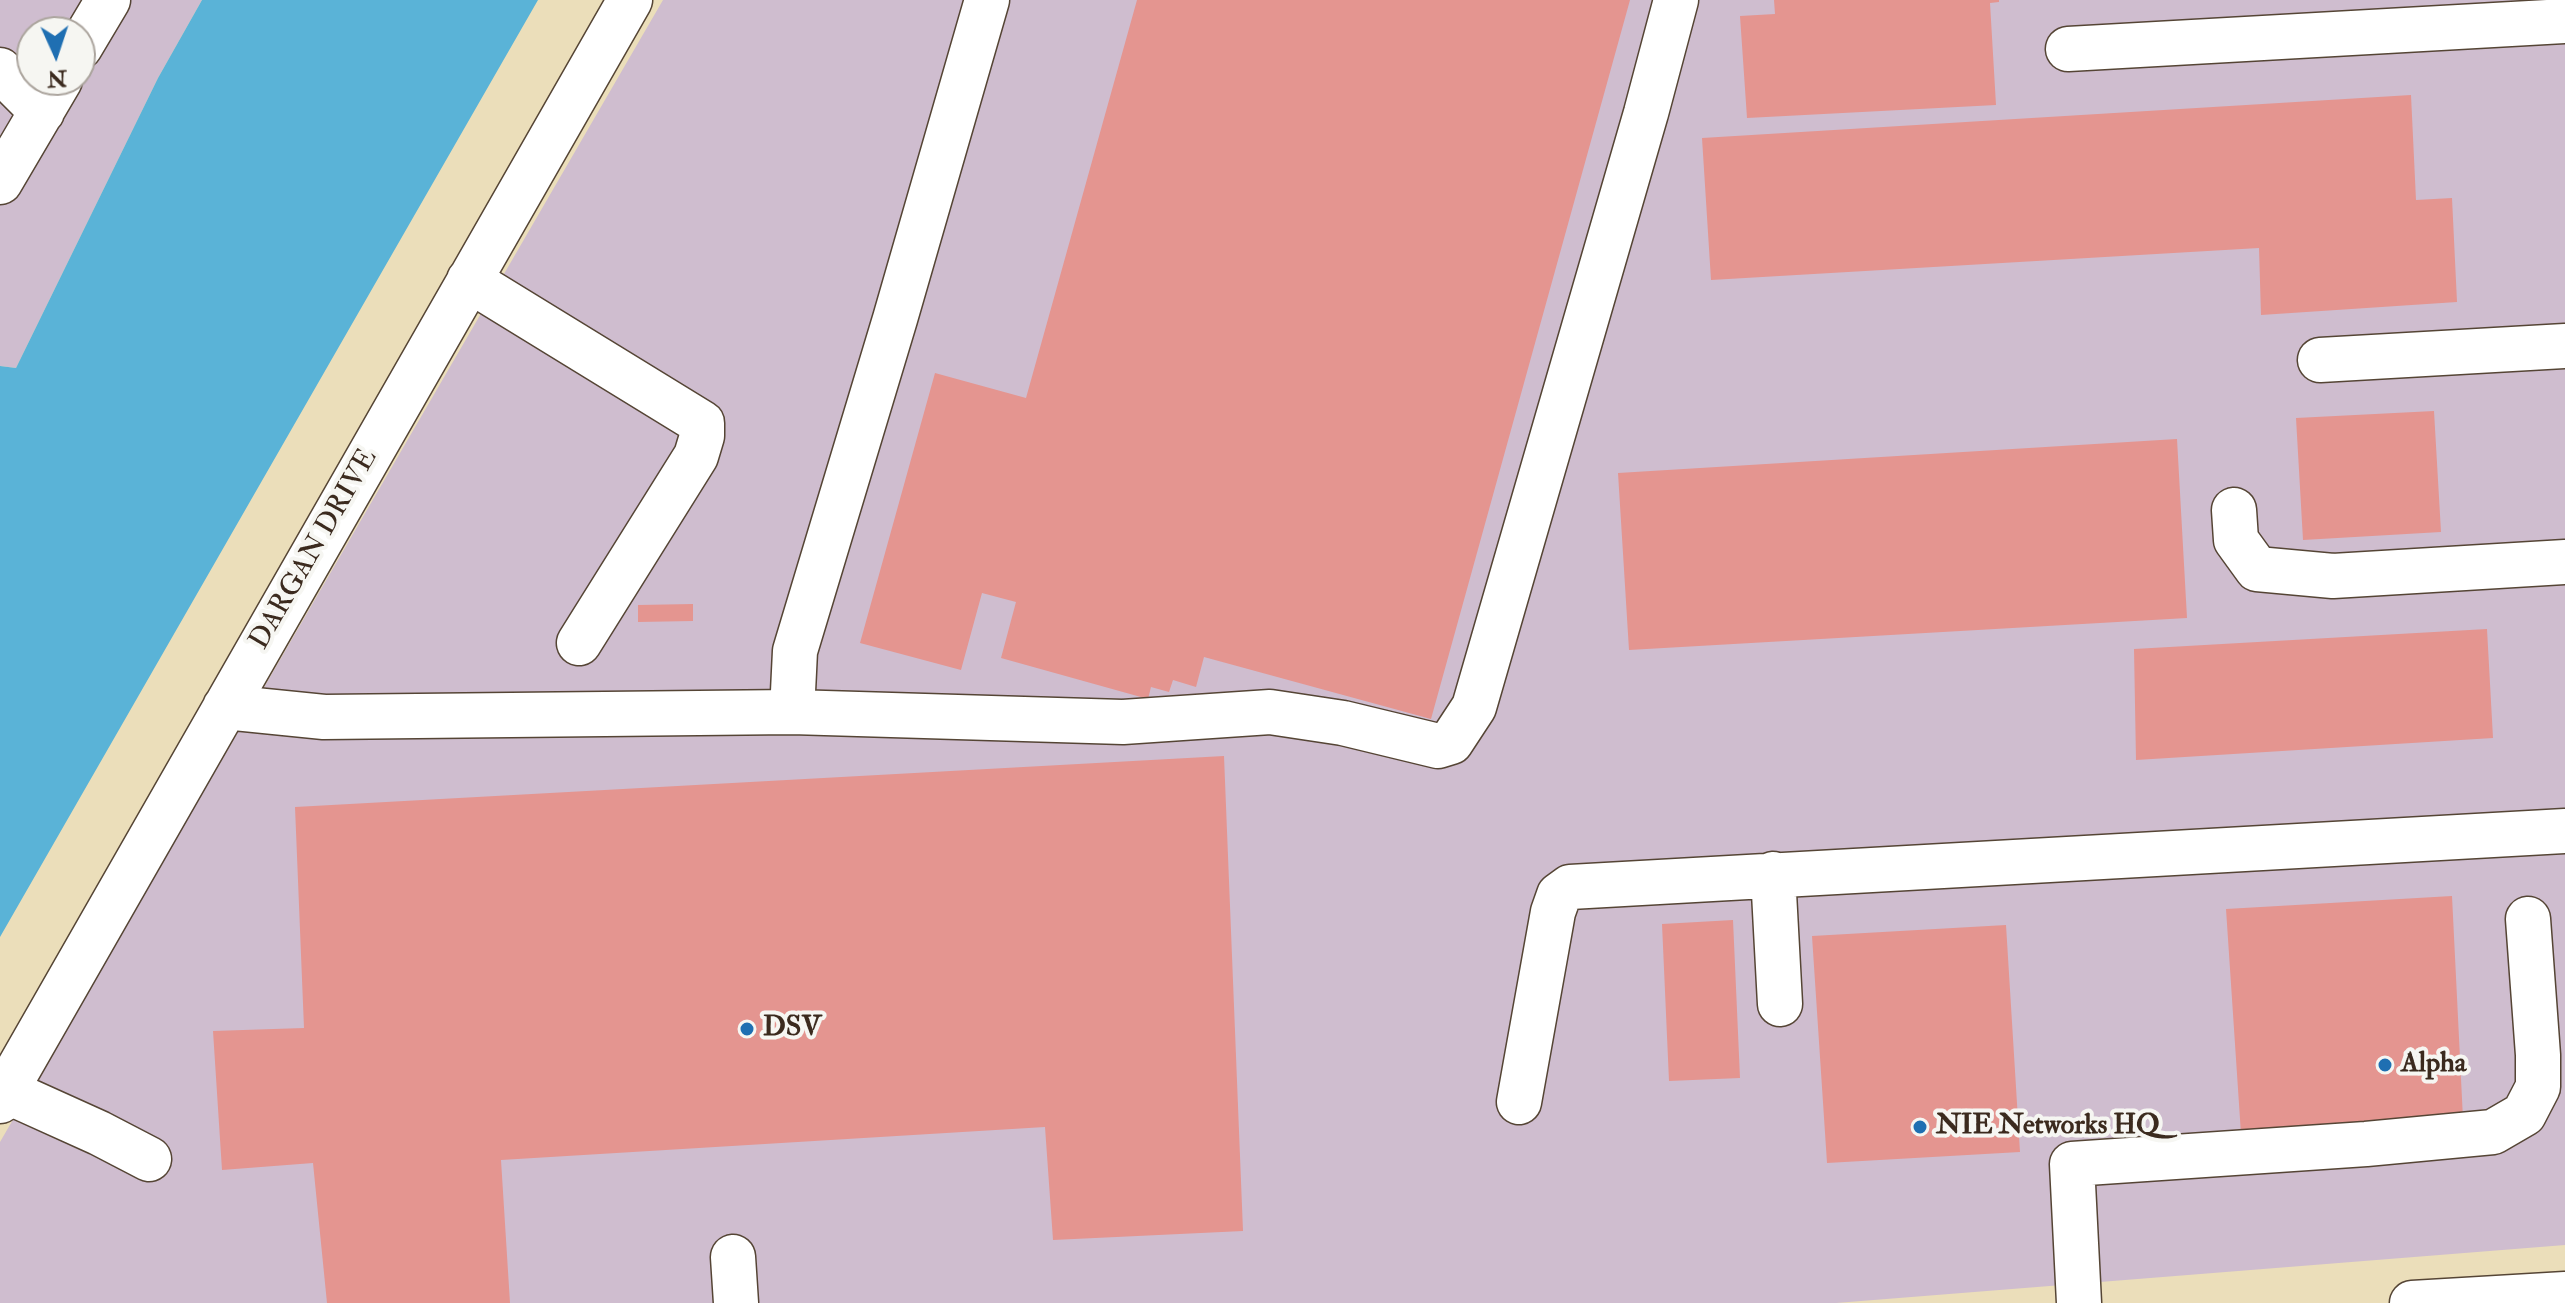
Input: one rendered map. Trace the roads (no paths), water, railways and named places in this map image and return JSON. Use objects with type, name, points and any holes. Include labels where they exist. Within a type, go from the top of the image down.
[{"type":"street","points":[[96,20],[108,0]]},
{"type":"street","name":"DARGAN DRIVE","points":[[3,1096],[630,0]]},
{"type":"street","points":[[792,712],[795,651],[987,0]]},
{"type":"street","points":[[225,707],[324,717],[792,712],[1123,722],[1270,712],[1343,723],[1438,746],[1451,742],[1474,707],[1676,0]]},
{"type":"street","points":[[2068,49],[2459,13],[2565,21]]},
{"type":"street","points":[[0,182],[51,96]]},
{"type":"street","points":[[469,280],[702,423],[696,456],[579,643]]},
{"type":"street","points":[[2320,360],[2565,346]]},
{"type":"street","points":[[2234,510],[2236,540],[2257,569],[2333,576],[2565,562]]},
{"type":"street","points":[[1519,1102],[1553,912],[1559,895],[1570,887],[2565,831]]},
{"type":"street","points":[[1773,874],[1780,1004]]},
{"type":"street","points":[[2079,1303],[2072,1164],[2493,1132],[2524,1114],[2538,1087],[2528,919]]},
{"type":"street","points":[[3,1096],[99,1133],[149,1159]]},
{"type":"street","points":[[733,1257],[736,1303]]},
{"type":"street","points":[[2412,1303],[2565,1294]]},
{"type":"water","points":[[202,0],[538,0],[0,937],[0,366],[16,368],[158,78]]},
{"type":"place","name":"DSV","points":[[747,1029]]},
{"type":"place","name":"Alpha","points":[[2385,1065]]},
{"type":"place","name":"NIE Networks HQ","points":[[1920,1127]]}]
